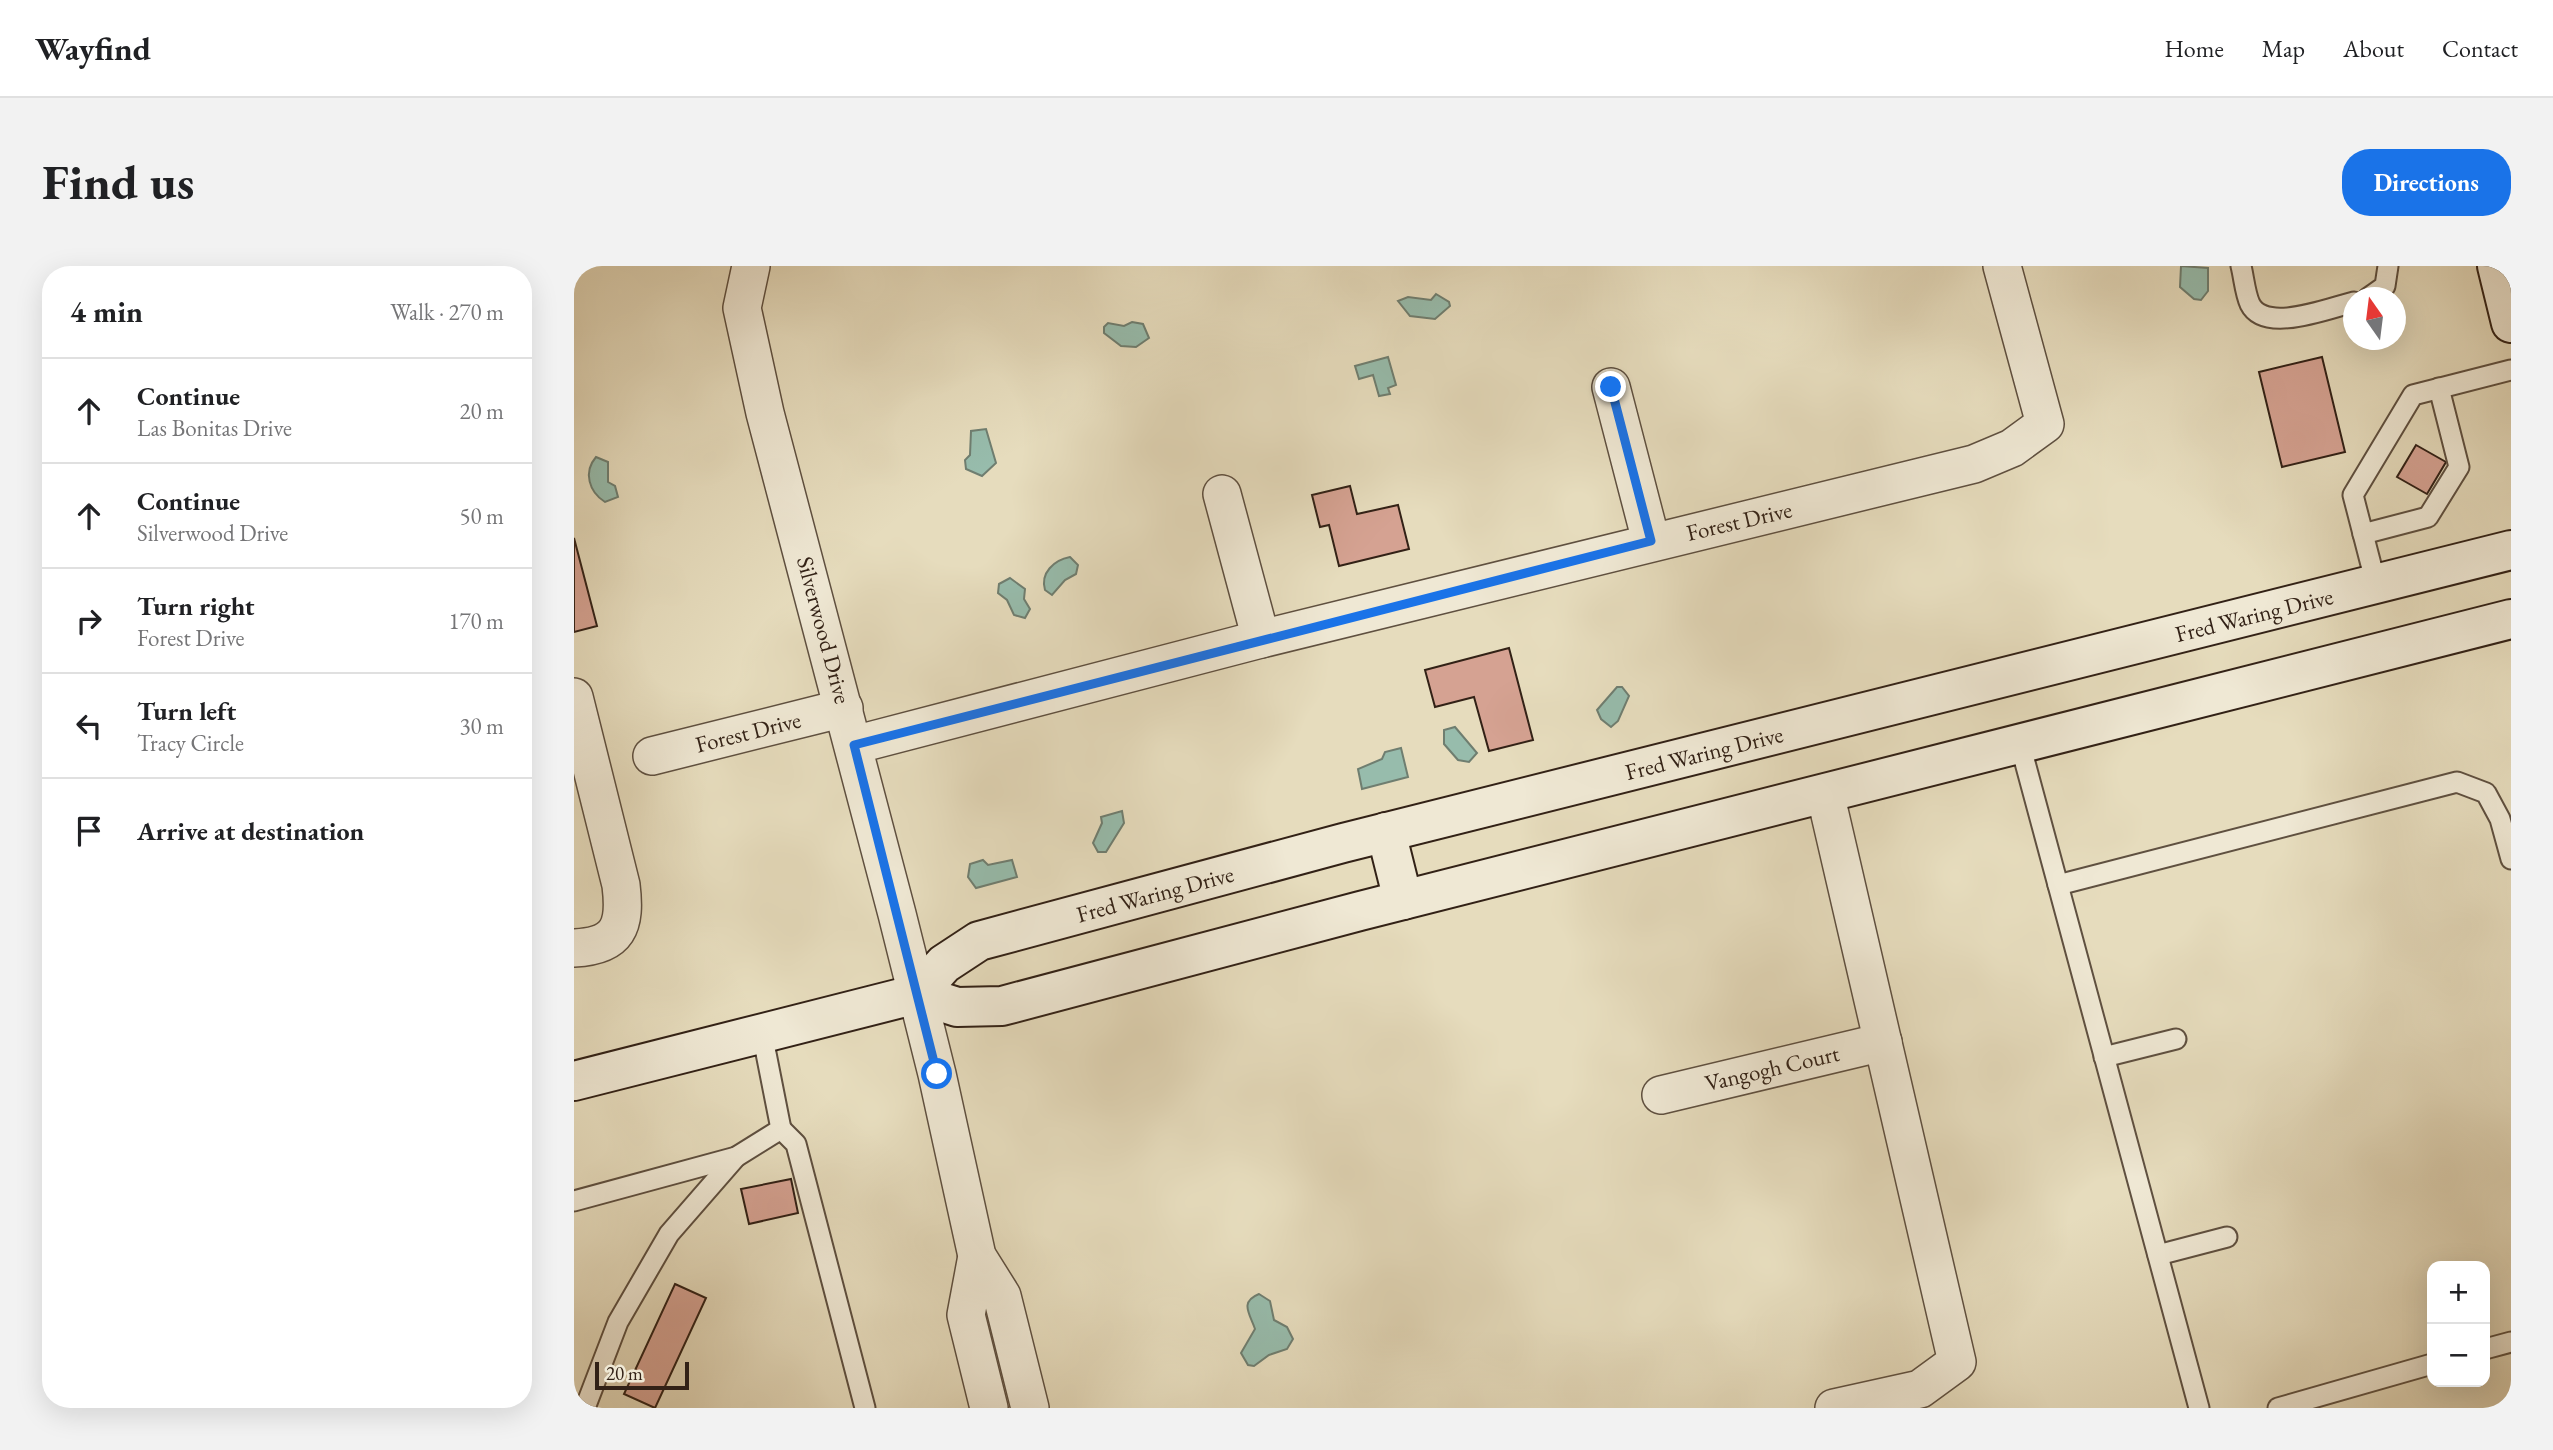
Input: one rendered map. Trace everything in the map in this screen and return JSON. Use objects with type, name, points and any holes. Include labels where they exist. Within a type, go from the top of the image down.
[{"type":"main road","points":[[2497,266],[2511,323]]},
{"type":"main road","name":"Fred Waring Drive","points":[[917,994],[944,964],[979,942],[1386,832],[2511,550]]},
{"type":"main road","points":[[574,1081],[917,994],[957,1007],[1002,1006],[1403,900],[2511,619]]},
{"type":"main road","points":[[1386,832],[1403,900]]},
{"type":"street","name":"Silverwood Drive","points":[[751,266],[742,308],[765,413],[917,994],[976,1256]]},
{"type":"street","name":"Forest Drive","points":[[854,745],[1651,541],[1974,464],[2012,448],[2045,424],[2002,266]]},
{"type":"street","points":[[1611,387],[1651,541]]},
{"type":"street","points":[[1222,494],[1261,639]]},
{"type":"street","points":[[574,696],[621,885],[624,908],[620,928],[608,942],[574,948]]},
{"type":"street","name":"Forest Drive","points":[[652,756],[844,708]]},
{"type":"street","points":[[1825,793],[1957,1362],[1920,1389],[1834,1408]]},
{"type":"street","name":"Vangogh Court","points":[[1661,1095],[1883,1042]]},
{"type":"street","points":[[976,1256],[966,1315],[989,1408]]},
{"type":"street","points":[[976,1256],[1002,1296],[1030,1408]]},
{"type":"lane","points":[[2241,266],[2251,305],[2262,316],[2282,319],[2343,305]]},
{"type":"lane","points":[[2384,287],[2388,266]]},
{"type":"lane","points":[[2376,584],[2353,495],[2413,395],[2511,370]]},
{"type":"lane","points":[[2363,534],[2428,517],[2459,467],[2439,388]]},
{"type":"lane","points":[[2020,744],[2199,1408]]},
{"type":"lane","points":[[2057,885],[2457,782],[2486,793],[2500,819],[2511,859]]},
{"type":"lane","points":[[762,1033],[781,1129],[796,1144],[865,1408]]},
{"type":"lane","points":[[2104,1057],[2176,1039]]},
{"type":"lane","points":[[574,1201],[736,1157],[781,1129]]},
{"type":"lane","points":[[585,1408],[618,1322],[669,1234],[736,1157]]},
{"type":"lane","points":[[2158,1255],[2227,1237]]},
{"type":"lane","points":[[2490,1348],[2511,1342]]},
{"type":"lane","points":[[2278,1408],[2427,1365]]},
{"type":"shaded area","points":[[2181,266],[2208,268],[2208,291],[2201,300],[2194,299],[2180,287]]},
{"type":"shaded area","points":[[1436,294],[1449,302],[1450,306],[1435,319],[1410,316],[1398,301],[1408,297],[1431,300]]},
{"type":"shaded area","points":[[1132,322],[1143,324],[1149,338],[1136,347],[1121,346],[1104,333],[1104,327],[1108,323],[1124,326]]},
{"type":"shaded area","points":[[1388,357],[1396,385],[1388,388],[1390,394],[1379,396],[1373,375],[1359,379],[1355,366]]},
{"type":"shaded area","points":[[986,429],[996,463],[982,476],[966,469],[965,460],[970,455],[971,431]]},
{"type":"shaded area","points":[[596,457],[608,462],[608,482],[615,486],[618,497],[605,502],[595,493],[590,481],[590,469]]},
{"type":"shaded area","points":[[1070,557],[1078,565],[1076,574],[1065,580],[1052,595],[1045,590],[1046,573],[1054,564]]},
{"type":"shaded area","points":[[1010,578],[1025,589],[1024,599],[1030,609],[1025,618],[1014,615],[1007,600],[998,593],[999,584]]},
{"type":"shaded area","points":[[1617,687],[1622,687],[1629,696],[1618,721],[1611,727],[1601,719],[1597,710]]},
{"type":"shaded area","points":[[1455,727],[1477,753],[1469,762],[1458,760],[1444,744],[1444,730]]},
{"type":"shaded area","points":[[1401,748],[1408,777],[1362,789],[1358,769],[1382,759],[1385,752]]},
{"type":"shaded area","points":[[1122,811],[1124,823],[1106,852],[1098,852],[1093,843],[1102,823],[1101,817]]},
{"type":"shaded area","points":[[983,860],[988,865],[1012,860],[1017,877],[976,888],[968,877],[970,864]]},
{"type":"shaded area","points":[[1259,1294],[1270,1301],[1274,1320],[1287,1327],[1293,1339],[1287,1349],[1269,1355],[1254,1366],[1248,1365],[1241,1353],[1255,1329],[1248,1309],[1249,1301]]},
{"type":"building","points":[[2322,357],[2345,452],[2282,467],[2259,372]]},
{"type":"building","points":[[2416,445],[2446,462],[2427,494],[2397,477]]},
{"type":"building","points":[[1350,486],[1357,514],[1398,505],[1409,549],[1339,566],[1329,525],[1320,527],[1312,495]]},
{"type":"building","points":[[574,538],[597,626],[574,632]]},
{"type":"building","points":[[1509,648],[1533,740],[1489,751],[1474,697],[1435,707],[1425,670]]},
{"type":"building","points":[[791,1179],[798,1213],[749,1224],[741,1189]]},
{"type":"building","points":[[675,1284],[706,1298],[655,1408],[624,1394]]},
{"type":"route","points":[[937,1074],[854,745],[1651,541],[1611,387]]}]
